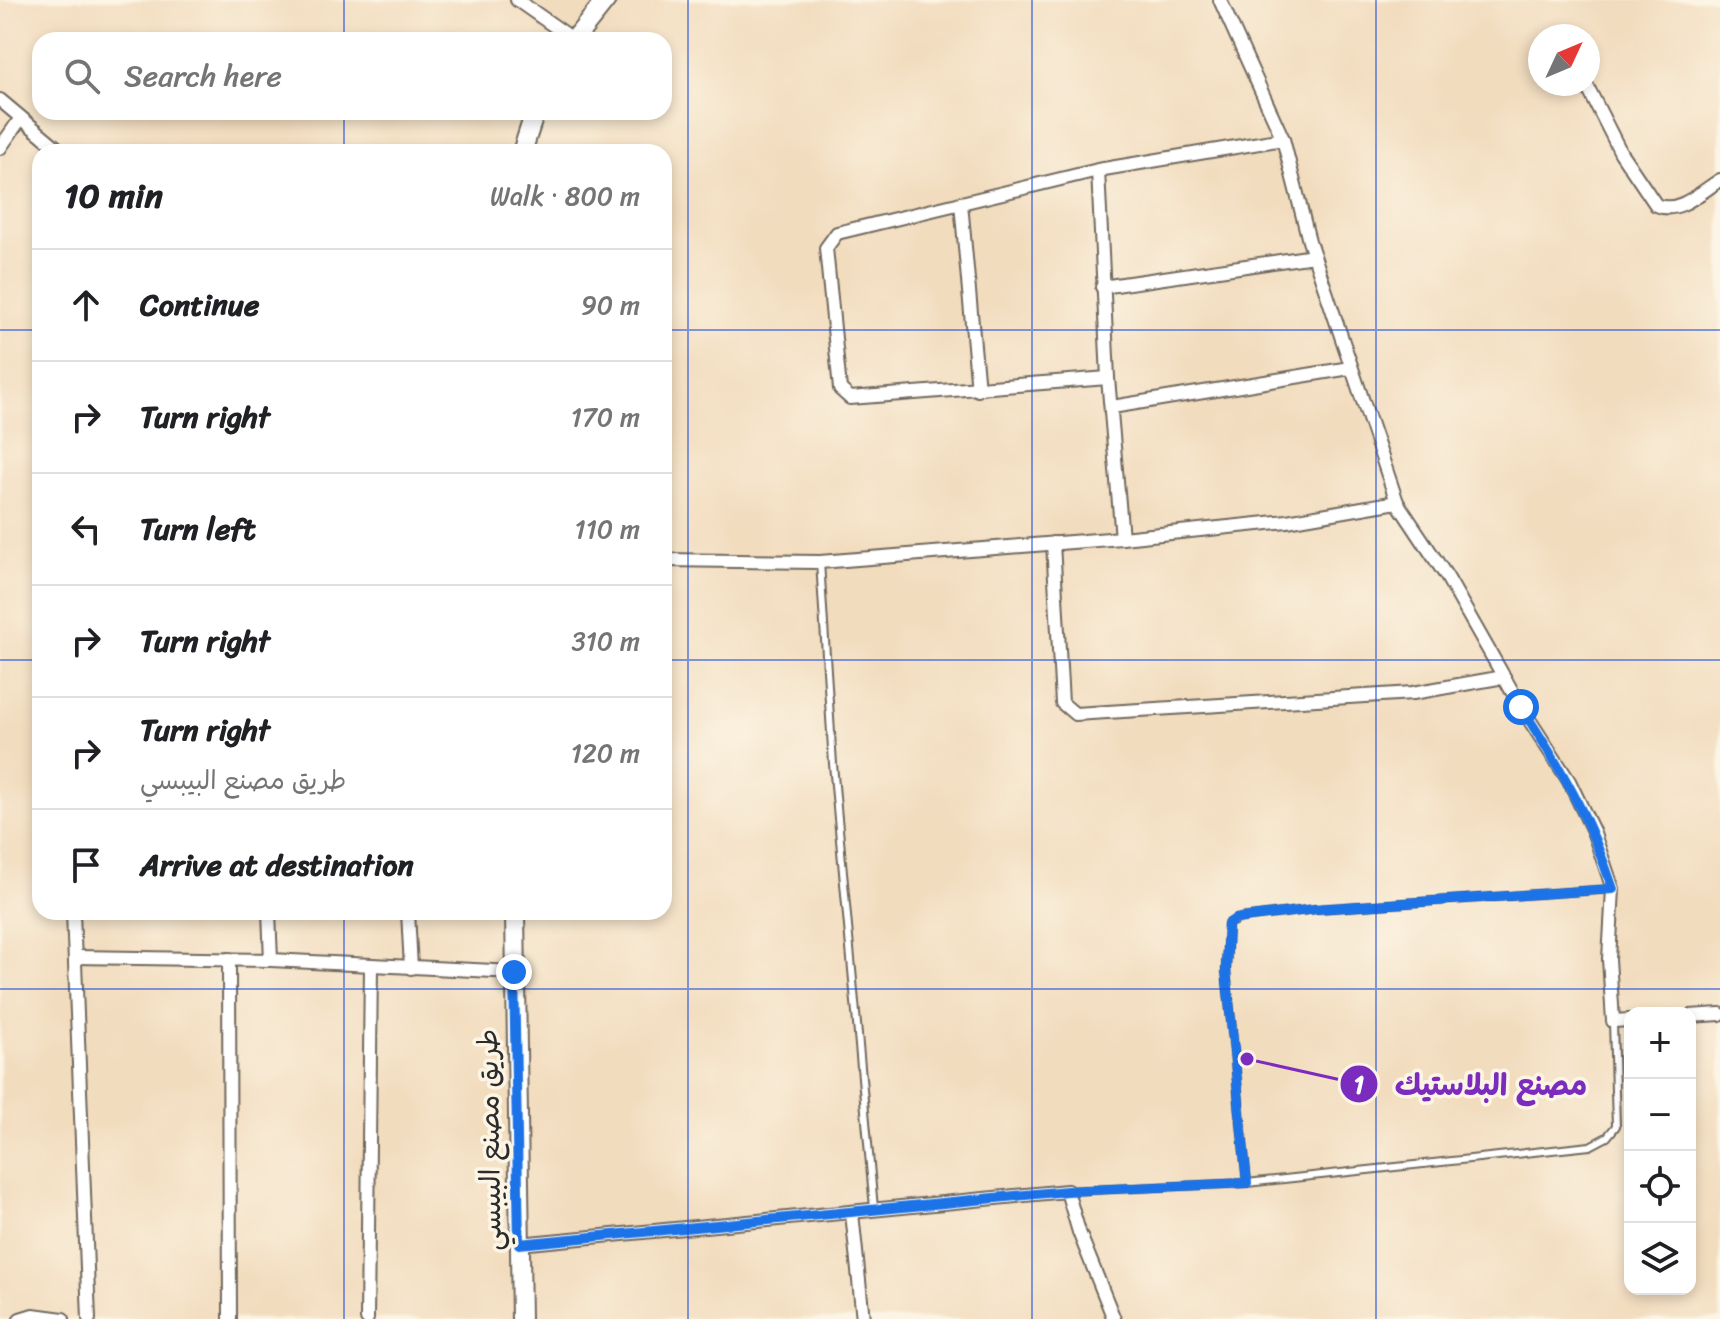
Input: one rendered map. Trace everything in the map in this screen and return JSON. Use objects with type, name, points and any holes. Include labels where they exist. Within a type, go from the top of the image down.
[{"type":"main road","points":[[580,32],[606,0]]},
{"type":"main road","points":[[525,144],[532,120]]},
{"type":"main road","name":"طريق مصنع البيبسي","points":[[515,920],[521,1319]]},
{"type":"street","points":[[517,0],[563,32]]},
{"type":"street","points":[[1220,0],[1283,139],[1314,256],[1397,502],[1447,577],[1504,677],[1569,781],[1593,831],[1613,889],[1609,959],[1613,1021],[1624,1020]]},
{"type":"street","points":[[1592,96],[1621,153],[1656,205],[1666,209],[1678,207],[1720,180]]},
{"type":"street","points":[[0,100],[46,144]]},
{"type":"street","points":[[0,148],[21,118]]},
{"type":"street","points":[[1108,378],[850,398],[840,389],[826,248],[837,233],[1098,170],[1283,139]]},
{"type":"street","points":[[1098,170],[1102,287],[1122,538]]},
{"type":"street","points":[[961,203],[978,390]]},
{"type":"street","points":[[1102,287],[1314,256]]},
{"type":"street","points":[[1112,407],[1350,368]]},
{"type":"street","points":[[672,560],[820,562],[1122,538],[1287,521],[1397,502]]},
{"type":"street","points":[[1053,543],[1062,703],[1075,714],[1413,693],[1504,677]]},
{"type":"street","points":[[73,920],[89,1319]]},
{"type":"street","points":[[269,920],[271,960]]},
{"type":"street","points":[[408,920],[411,968]]},
{"type":"street","points":[[75,957],[271,960],[514,972]]},
{"type":"street","points":[[229,959],[230,1319]]},
{"type":"street","points":[[367,1319],[371,966]]},
{"type":"street","points":[[1696,1016],[1720,1014]]},
{"type":"street","points":[[519,1244],[1067,1191],[1079,1232],[1114,1319]]},
{"type":"street","points":[[852,1213],[863,1319]]},
{"type":"street","points":[[20,1319],[33,1315],[63,1319]]},
{"type":"lane","points":[[820,562],[833,764],[874,1212]]},
{"type":"lane","points":[[1247,1183],[1226,970],[1228,924],[1235,919],[1316,909],[1613,889]]},
{"type":"lane","points":[[1067,1191],[1247,1183],[1590,1146],[1607,1137],[1616,1126],[1613,1021]]},
{"type":"place","name":"مصنع البلاستيك","points":[[1247,1059]]},
{"type":"route","points":[[514,972],[519,1244],[1067,1191],[1145,1185],[1247,1183],[1226,970],[1228,924],[1235,919],[1316,909],[1613,889],[1593,831],[1569,781],[1521,707]]}]
